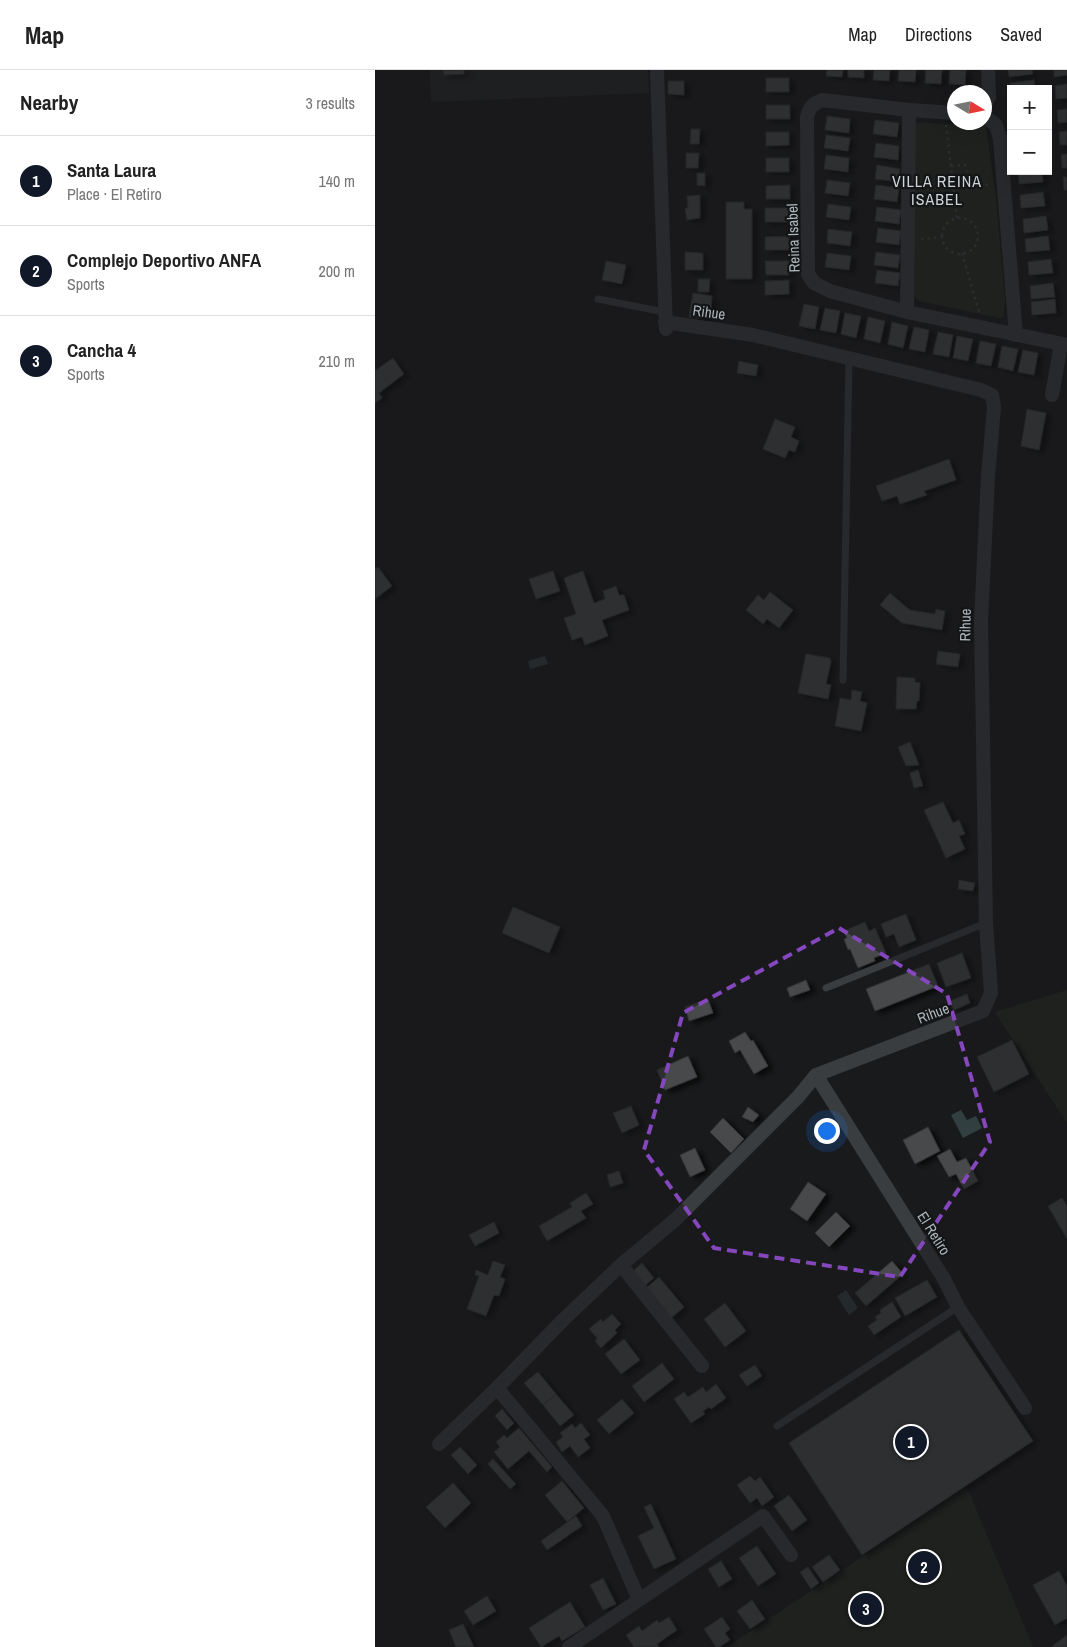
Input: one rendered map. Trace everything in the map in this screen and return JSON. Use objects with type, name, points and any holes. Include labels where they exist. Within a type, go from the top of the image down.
[{"type":"street","points":[[657,70],[665,321]]},
{"type":"street","points":[[987,70],[988,85]]},
{"type":"street","name":"Reina Isabel","points":[[947,114],[822,100],[810,107],[807,116],[807,269],[811,279],[814,283],[831,291],[907,312],[1064,344]]},
{"type":"street","points":[[907,312],[909,110]]},
{"type":"street","points":[[992,122],[996,125],[999,139],[1016,335]]},
{"type":"street","name":"Rihue","points":[[665,321],[753,335],[981,390],[992,395],[994,407],[988,476],[981,621],[986,923],[991,993],[983,1011],[816,1075]]},
{"type":"street","points":[[1052,395],[1064,344]]},
{"type":"street","points":[[439,1444],[564,1319],[621,1265],[675,1220],[791,1104],[816,1075]]},
{"type":"street","name":"El Retiro","points":[[816,1075],[944,1279],[958,1307],[1025,1408]]},
{"type":"street","points":[[621,1265],[702,1366]]},
{"type":"street","points":[[497,1388],[603,1516],[639,1600]]},
{"type":"street","points":[[569,1647],[763,1516],[791,1555]]},
{"type":"lane","points":[[598,300],[665,321]]},
{"type":"lane","points":[[843,680],[849,359]]},
{"type":"lane","points":[[826,988],[986,923]]},
{"type":"lane","points":[[777,1426],[958,1307]]},
{"type":"path","points":[[950,130],[951,166],[957,218]]},
{"type":"path","points":[[951,166],[965,166],[969,178],[973,181],[1004,188]]},
{"type":"path","points":[[957,218],[970,222],[977,231],[973,248],[962,253],[946,248],[942,237],[945,226],[957,218]]},
{"type":"path","points":[[909,240],[942,237]]},
{"type":"path","points":[[962,253],[984,328]]},
{"type":"highlighted area","points":[[839,928],[947,994],[990,1142],[900,1277],[714,1248],[644,1150],[683,1013]]},
{"type":"shaded area","points":[[430,70],[648,70],[649,93],[431,102]]},
{"type":"shaded area","points":[[915,123],[947,124],[947,130],[986,130],[996,197],[1005,302],[1003,317],[1000,318],[919,301],[913,295]]},
{"type":"shaded area","points":[[545,656],[548,664],[530,669],[528,661]]},
{"type":"shaded area","points":[[1067,990],[1067,1123],[995,1012]]},
{"type":"shaded area","points":[[961,1110],[967,1120],[976,1116],[982,1128],[963,1138],[951,1115]]},
{"type":"shaded area","points":[[846,1290],[858,1308],[849,1315],[837,1296]]},
{"type":"shaded area","points":[[967,1487],[1033,1647],[727,1647]]},
{"type":"building","points":[[443,70],[464,70],[464,74],[444,75]]},
{"type":"building","points":[[827,70],[843,70],[842,77],[826,76]]},
{"type":"building","points":[[848,70],[864,70],[864,78],[848,77]]},
{"type":"building","points":[[874,70],[890,70],[889,81],[873,80]]},
{"type":"building","points":[[899,70],[916,70],[915,82],[898,81]]},
{"type":"building","points":[[926,70],[942,70],[941,84],[925,83]]},
{"type":"building","points":[[950,70],[966,70],[965,85],[949,84]]},
{"type":"building","points":[[1008,70],[1032,70],[1033,74],[1009,77]]},
{"type":"building","points":[[1054,70],[1067,70],[1067,75],[1054,77]]},
{"type":"building","points":[[766,78],[789,78],[789,92],[766,92]]},
{"type":"building","points":[[1034,80],[1035,85],[1010,85],[1010,83]]},
{"type":"building","points":[[668,81],[684,81],[684,95],[668,94]]},
{"type":"building","points":[[1067,84],[1067,98],[1056,99],[1055,86]]},
{"type":"building","points":[[766,105],[790,105],[790,119],[766,119]]},
{"type":"building","points":[[1067,109],[1067,122],[1058,123],[1057,110]]},
{"type":"building","points":[[827,116],[850,119],[849,133],[825,130]]},
{"type":"building","points":[[875,120],[899,123],[897,137],[873,134]]},
{"type":"building","points":[[691,129],[700,129],[699,144],[690,144]]},
{"type":"building","points":[[1067,131],[1067,145],[1060,145],[1059,132]]},
{"type":"building","points":[[766,132],[789,132],[789,145],[766,146]]},
{"type":"building","points":[[826,135],[850,138],[848,151],[824,148]]},
{"type":"building","points":[[876,143],[899,146],[898,160],[874,157]]},
{"type":"building","points":[[686,153],[699,153],[698,168],[686,168]]},
{"type":"building","points":[[1067,154],[1067,168],[1062,168],[1061,155]]},
{"type":"building","points":[[826,155],[849,158],[848,172],[824,169]]},
{"type":"building","points":[[766,158],[789,158],[789,172],[766,172]]},
{"type":"building","points":[[877,165],[900,169],[899,182],[875,179]]},
{"type":"building","points":[[697,173],[705,173],[705,186],[697,185]]},
{"type":"building","points":[[1018,175],[1042,175],[1043,182],[1019,184]]},
{"type":"building","points":[[1063,177],[1067,177],[1067,190],[1064,190]]},
{"type":"building","points":[[827,180],[850,183],[848,196],[825,193]]},
{"type":"building","points":[[790,185],[790,199],[766,199],[766,186]]},
{"type":"building","points":[[876,185],[899,188],[897,202],[874,199]]},
{"type":"building","points":[[1043,192],[1045,206],[1021,208],[1020,195]]},
{"type":"building","points":[[700,195],[700,218],[687,220],[685,208],[688,208],[687,196]]},
{"type":"building","points":[[726,202],[744,202],[744,209],[752,209],[752,279],[726,279]]},
{"type":"building","points":[[828,204],[851,207],[849,220],[826,217]]},
{"type":"building","points":[[877,207],[901,210],[899,224],[875,221]]},
{"type":"building","points":[[765,208],[789,208],[789,222],[765,222]]},
{"type":"building","points":[[1046,216],[1048,230],[1024,233],[1023,219]]},
{"type":"building","points":[[878,228],[901,231],[899,245],[876,242]]},
{"type":"building","points":[[828,229],[852,232],[850,246],[827,243]]},
{"type":"building","points":[[789,236],[789,250],[765,250],[765,237]]},
{"type":"building","points":[[1048,236],[1050,250],[1026,252],[1025,239]]},
{"type":"building","points":[[685,252],[703,253],[703,270],[685,270]]},
{"type":"building","points":[[876,252],[900,255],[898,268],[874,265]]},
{"type":"building","points":[[827,253],[851,256],[849,270],[825,267]]},
{"type":"building","points":[[1051,259],[1053,273],[1029,275],[1028,262]]},
{"type":"building","points":[[606,261],[626,265],[622,284],[602,280]]},
{"type":"building","points":[[765,261],[789,261],[789,275],[766,275]]},
{"type":"building","points":[[877,270],[900,273],[898,286],[875,283]]},
{"type":"building","points":[[698,279],[710,279],[709,292],[698,292]]},
{"type":"building","points":[[789,280],[789,294],[765,295],[765,281]]},
{"type":"building","points":[[1053,283],[1055,297],[1031,299],[1030,286]]},
{"type":"building","points":[[693,293],[712,296],[711,308],[707,308],[706,319],[689,317]]},
{"type":"building","points":[[1055,299],[1056,313],[1032,315],[1031,302]]},
{"type":"building","points":[[804,304],[819,307],[815,329],[799,326]]},
{"type":"building","points":[[825,308],[840,311],[836,333],[820,330]]},
{"type":"building","points":[[845,313],[861,316],[856,338],[841,334]]},
{"type":"building","points":[[868,317],[885,321],[880,343],[864,339]]},
{"type":"building","points":[[892,322],[908,326],[903,348],[888,344]]},
{"type":"building","points":[[914,327],[929,330],[925,352],[909,349]]},
{"type":"building","points":[[938,332],[953,335],[949,357],[933,354]]},
{"type":"building","points":[[957,336],[973,339],[968,361],[953,358]]},
{"type":"building","points":[[980,341],[996,344],[991,366],[976,363]]},
{"type":"building","points":[[1002,346],[1018,349],[1013,371],[998,367]]},
{"type":"building","points":[[1023,350],[1038,353],[1034,375],[1018,372]]},
{"type":"building","points":[[393,358],[404,374],[379,393],[382,398],[375,403],[375,369]]},
{"type":"building","points":[[739,361],[758,365],[756,376],[737,373]]},
{"type":"building","points":[[1027,409],[1046,413],[1039,450],[1021,446]]},
{"type":"building","points":[[775,419],[795,427],[791,437],[799,441],[795,452],[789,450],[785,458],[763,449]]},
{"type":"building","points":[[949,459],[956,480],[924,491],[927,495],[900,504],[897,496],[882,501],[876,486]]},
{"type":"building","points":[[378,567],[392,586],[375,599],[375,569]]},
{"type":"building","points":[[553,571],[560,591],[536,599],[529,579]]},
{"type":"building","points":[[583,571],[594,603],[605,599],[603,591],[616,586],[619,595],[624,595],[629,610],[602,620],[608,636],[585,645],[582,637],[572,640],[564,618],[576,614],[564,578]]},
{"type":"building","points":[[770,592],[793,610],[779,628],[767,619],[763,624],[746,610],[758,595],[764,600]]},
{"type":"building","points":[[890,593],[910,610],[935,614],[936,609],[945,611],[942,630],[902,623],[880,605]]},
{"type":"building","points":[[938,651],[960,654],[958,667],[936,664]]},
{"type":"building","points":[[806,654],[830,658],[831,662],[826,684],[831,685],[828,699],[798,693]]},
{"type":"building","points":[[897,677],[915,678],[915,682],[920,683],[919,701],[917,701],[916,709],[896,709]]},
{"type":"building","points":[[852,690],[862,692],[860,701],[867,703],[861,731],[835,726],[840,698],[851,700]]},
{"type":"building","points":[[910,742],[919,765],[906,766],[898,747]]},
{"type":"building","points":[[918,770],[923,786],[914,788],[910,773]]},
{"type":"building","points":[[943,802],[953,823],[959,820],[965,834],[959,836],[965,849],[946,858],[924,810]]},
{"type":"building","points":[[959,880],[975,883],[973,891],[958,889]]},
{"type":"building","points":[[513,907],[560,927],[549,953],[502,933]]},
{"type":"building","points":[[906,914],[916,940],[899,947],[894,934],[886,937],[881,924]]},
{"type":"building","points":[[865,922],[869,931],[875,928],[886,953],[874,958],[875,961],[858,968],[850,949],[848,950],[844,939],[847,938],[844,931]]},
{"type":"building","points":[[962,953],[971,978],[946,987],[937,963]]},
{"type":"building","points":[[929,964],[938,986],[875,1011],[866,989]]},
{"type":"building","points":[[806,980],[810,990],[790,997],[787,988]]},
{"type":"building","points":[[967,994],[970,1003],[954,1010],[950,1001]]},
{"type":"building","points":[[708,999],[713,1013],[689,1021],[685,1007]]},
{"type":"building","points":[[745,1032],[751,1041],[753,1040],[768,1066],[754,1074],[740,1050],[735,1053],[729,1041]]},
{"type":"building","points":[[1012,1040],[1029,1074],[994,1092],[977,1057]]},
{"type":"building","points":[[688,1056],[697,1077],[665,1090],[657,1070]]},
{"type":"building","points":[[631,1106],[639,1125],[622,1133],[613,1113]]},
{"type":"building","points":[[748,1107],[759,1115],[753,1122],[742,1117]]},
{"type":"building","points":[[723,1118],[744,1139],[731,1153],[710,1132]]},
{"type":"building","points":[[928,1127],[940,1151],[915,1164],[903,1140]]},
{"type":"building","points":[[695,1148],[705,1170],[690,1177],[680,1155]]},
{"type":"building","points":[[950,1149],[957,1162],[966,1158],[978,1181],[964,1189],[956,1174],[949,1177],[937,1156]]},
{"type":"building","points":[[619,1171],[623,1183],[610,1187],[607,1175]]},
{"type":"building","points":[[808,1182],[826,1194],[807,1221],[790,1209]]},
{"type":"building","points":[[586,1193],[593,1204],[581,1211],[586,1218],[547,1241],[539,1226],[572,1207],[570,1203]]},
{"type":"building","points":[[1062,1198],[1067,1206],[1067,1239],[1048,1206]]},
{"type":"building","points":[[836,1212],[850,1226],[829,1247],[815,1233]]},
{"type":"building","points":[[494,1222],[499,1233],[475,1246],[469,1235]]},
{"type":"building","points":[[493,1261],[505,1265],[500,1277],[505,1279],[499,1296],[494,1295],[486,1316],[467,1309],[479,1276],[475,1275],[476,1270],[488,1275]]},
{"type":"building","points":[[892,1261],[903,1274],[866,1306],[855,1293]]},
{"type":"building","points":[[642,1263],[654,1278],[643,1287],[631,1273]]},
{"type":"building","points":[[659,1277],[684,1307],[670,1319],[645,1289]]},
{"type":"building","points":[[927,1280],[937,1297],[905,1316],[895,1298]]},
{"type":"building","points":[[892,1302],[901,1317],[874,1335],[868,1326],[877,1320],[875,1317],[881,1313],[880,1310]]},
{"type":"building","points":[[725,1303],[746,1331],[725,1347],[704,1319]]},
{"type":"building","points":[[612,1314],[621,1324],[615,1330],[617,1333],[601,1348],[595,1341],[597,1338],[589,1329],[601,1319],[603,1322]]},
{"type":"building","points":[[959,1330],[1033,1441],[862,1555],[789,1443]]},
{"type":"building","points":[[624,1339],[640,1360],[621,1374],[605,1354]]},
{"type":"building","points":[[662,1363],[674,1379],[644,1402],[632,1386]]},
{"type":"building","points":[[755,1365],[762,1376],[747,1386],[739,1375]]},
{"type":"building","points":[[538,1372],[556,1394],[543,1405],[524,1383]]},
{"type":"building","points":[[716,1384],[726,1398],[711,1409],[709,1407],[703,1411],[705,1414],[691,1423],[674,1399],[684,1392],[688,1397],[703,1387],[706,1392]]},
{"type":"building","points":[[556,1394],[574,1415],[560,1426],[543,1405]]},
{"type":"building","points":[[622,1399],[634,1413],[609,1434],[597,1420]]},
{"type":"building","points":[[502,1409],[514,1423],[507,1430],[495,1416]]},
{"type":"building","points":[[581,1423],[590,1435],[584,1439],[590,1448],[578,1457],[570,1446],[562,1452],[556,1442],[563,1437],[560,1433],[572,1424],[575,1428]]},
{"type":"building","points":[[519,1428],[552,1467],[547,1472],[529,1451],[508,1469],[494,1452],[500,1447],[496,1442],[504,1435],[507,1438]]},
{"type":"building","points":[[460,1447],[477,1465],[468,1474],[451,1455]]},
{"type":"building","points":[[493,1459],[516,1484],[510,1489],[488,1464]]},
{"type":"building","points":[[750,1476],[755,1481],[760,1477],[774,1497],[762,1506],[757,1498],[750,1503],[737,1485]]},
{"type":"building","points":[[562,1481],[584,1508],[567,1522],[545,1495]]},
{"type":"building","points":[[453,1483],[471,1503],[445,1528],[426,1507]]},
{"type":"building","points":[[789,1495],[807,1520],[792,1531],[774,1506]]},
{"type":"building","points":[[651,1504],[676,1559],[654,1569],[638,1536],[654,1528],[644,1507]]},
{"type":"building","points":[[576,1516],[582,1526],[547,1550],[541,1541]]},
{"type":"building","points":[[757,1546],[776,1574],[758,1586],[739,1558]]},
{"type":"building","points":[[829,1555],[840,1570],[823,1582],[812,1567]]},
{"type":"building","points":[[721,1561],[732,1579],[719,1587],[708,1569]]},
{"type":"building","points":[[808,1567],[819,1583],[811,1589],[800,1572]]},
{"type":"building","points":[[1059,1571],[1067,1586],[1067,1618],[1055,1625],[1033,1585]]},
{"type":"building","points":[[603,1578],[616,1604],[603,1610],[590,1585]]},
{"type":"building","points":[[487,1596],[496,1611],[473,1625],[464,1611]]},
{"type":"building","points":[[752,1600],[765,1619],[750,1629],[737,1611]]},
{"type":"building","points":[[570,1602],[585,1627],[562,1641],[559,1636],[541,1647],[529,1628]]},
{"type":"building","points":[[669,1617],[677,1630],[657,1644],[659,1647],[634,1647],[626,1635],[639,1626],[642,1631],[657,1620],[659,1623]]},
{"type":"building","points":[[722,1617],[730,1629],[725,1633],[730,1640],[716,1647],[704,1629]]},
{"type":"building","points":[[463,1624],[474,1647],[456,1647],[449,1630]]},
{"type":"building","points":[[1067,1635],[1067,1647],[1051,1647]]},
{"type":"place","name":"Santa Laura","points":[[911,1442]]},
{"type":"place","name":"Complejo Deportivo ANFA","points":[[924,1567]]},
{"type":"place","name":"Cancha 4","points":[[866,1609]]},
{"type":"district","name":"VILLA REINA ISABEL","points":[[937,190]]}]
